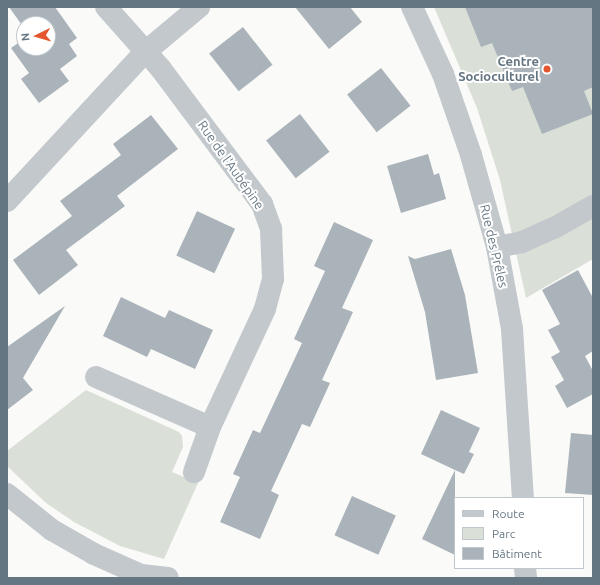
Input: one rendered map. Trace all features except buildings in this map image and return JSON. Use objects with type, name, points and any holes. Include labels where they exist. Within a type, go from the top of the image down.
[{"type":"street","name":"Rue de l'Aubépine","points":[[106,7],[144,53],[161,69],[262,204],[271,230],[273,279],[265,309],[210,427],[194,472]]},
{"type":"street","points":[[7,201],[144,53],[199,7]]},
{"type":"street","name":"Rue des Prêles","points":[[412,7],[445,81],[471,155],[497,247],[512,329],[523,497]]},
{"type":"street","points":[[497,247],[541,234],[593,206]]},
{"type":"street","points":[[96,377],[210,427]]},
{"type":"street","points":[[7,494],[52,530],[140,576],[168,578]]},
{"type":"green space","points":[[434,7],[593,7],[593,259],[526,298],[500,180],[477,108]]},
{"type":"green space","points":[[86,390],[179,432],[182,436],[183,447],[172,472],[198,483],[164,559],[120,546],[74,522],[46,503],[7,466],[7,451]]},
{"type":"place","name":"Centre Socioculturel","points":[[547,69]]}]
